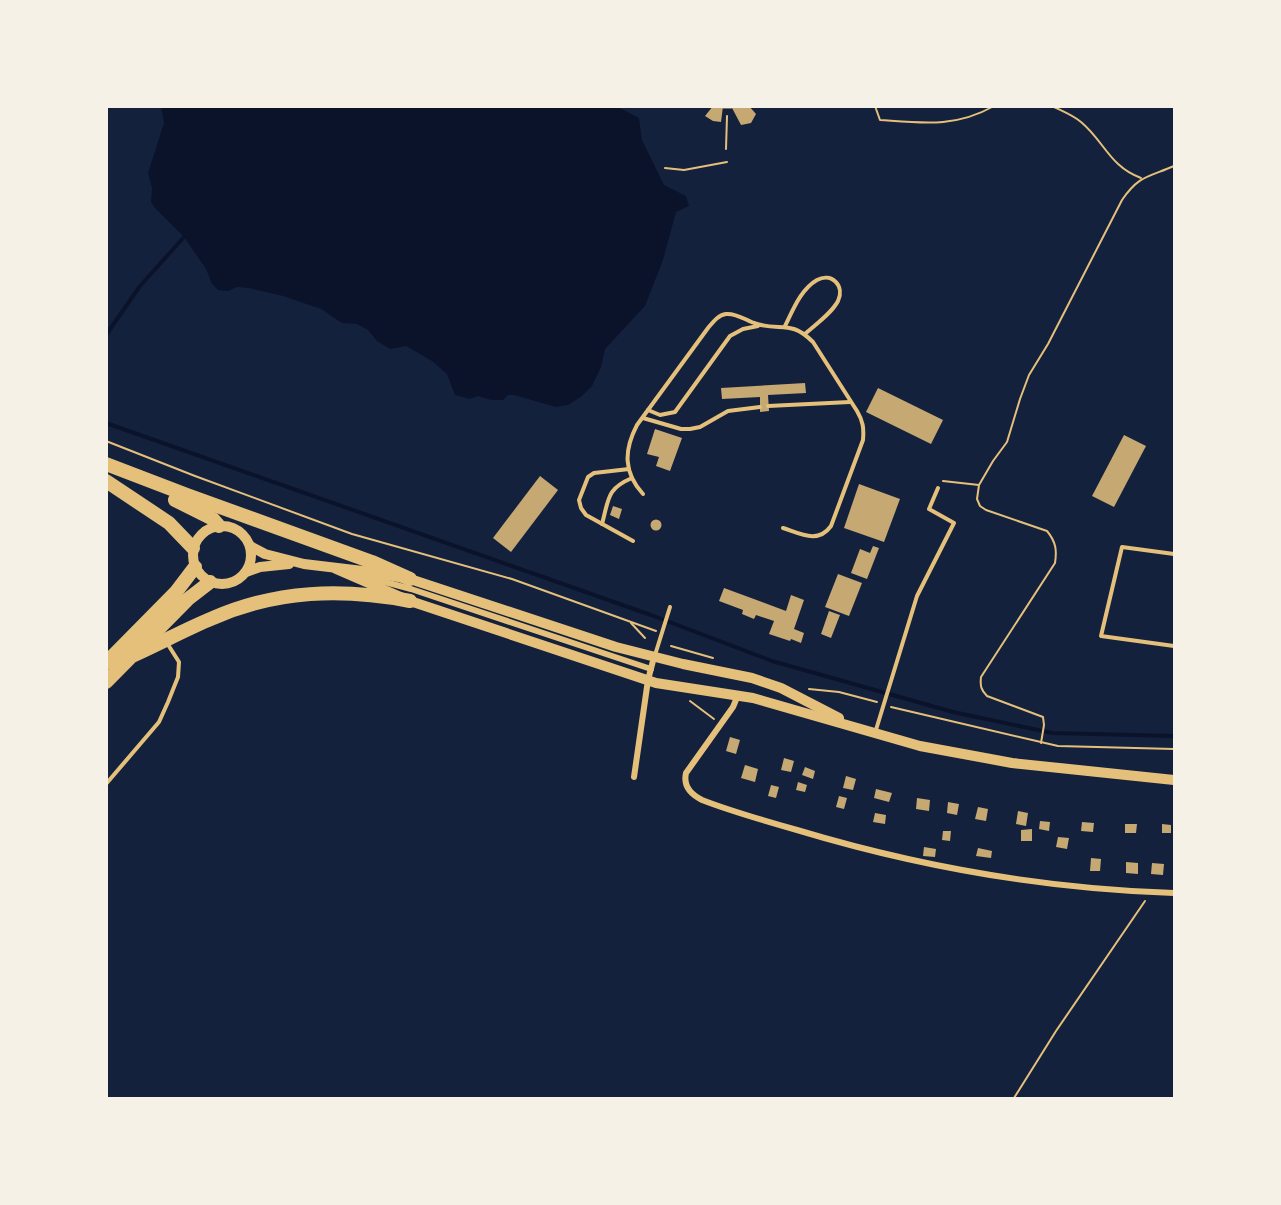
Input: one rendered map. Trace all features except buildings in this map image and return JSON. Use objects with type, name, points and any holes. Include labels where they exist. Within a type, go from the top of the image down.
[{"type":"highway","points":[[106,464],[372,562],[410,579]]},
{"type":"highway","points":[[106,471],[188,505],[213,519],[219,526]]},
{"type":"highway","points":[[106,481],[169,523],[193,548]]},
{"type":"highway","points":[[106,663],[176,592],[195,567]]},
{"type":"highway","points":[[106,682],[188,599],[210,582]]},
{"type":"highway","points":[[134,655],[231,611],[283,596],[331,592],[359,593],[410,600]]},
{"type":"main road","points":[[304,564],[268,566],[246,572],[230,584],[220,585],[201,576],[192,558],[196,540],[203,532],[219,526],[238,530],[250,546],[265,554],[304,564],[410,579],[573,634],[654,657],[768,683],[875,734]]},
{"type":"main road","points":[[246,572],[251,560],[250,546]]},
{"type":"main road","points":[[336,569],[410,600],[650,675],[670,686],[738,695],[920,746],[1012,764],[1174,780]]},
{"type":"street","points":[[336,569],[411,589],[650,675]]},
{"type":"street","points":[[633,777],[654,657]]},
{"type":"street","points":[[738,695],[734,707],[689,769],[685,782],[696,796],[716,805],[852,846],[966,872],[1077,886],[1174,893]]},
{"type":"lane","points":[[785,326],[797,302],[808,288],[816,281],[825,278],[832,279],[841,289],[838,301],[805,334]]},
{"type":"lane","points":[[643,494],[628,469],[628,447],[648,410],[717,318],[722,315],[737,315],[762,326]]},
{"type":"lane","points":[[648,410],[666,415],[678,409],[723,343],[736,332],[762,326],[785,326],[805,334],[813,342],[862,421],[863,440],[831,526],[826,533],[818,537],[809,537],[783,528]]},
{"type":"lane","points":[[768,406],[851,402]]},
{"type":"lane","points":[[643,418],[681,429],[690,429],[700,427],[728,411],[760,407]]},
{"type":"lane","points":[[628,469],[594,473],[588,477],[579,500],[586,515],[633,542]]},
{"type":"lane","points":[[602,524],[612,490],[617,484],[632,478]]},
{"type":"lane","points":[[875,734],[917,596],[954,523],[929,509],[938,488]]},
{"type":"lane","points":[[1174,554],[1122,547],[1101,636],[1174,646]]},
{"type":"lane","points":[[654,657],[670,607]]},
{"type":"lane","points":[[106,784],[159,722],[168,702],[178,677],[179,662],[165,641]]},
{"type":"path","points":[[875,106],[880,120],[934,124],[976,116],[994,106]]},
{"type":"path","points":[[1052,106],[1082,123],[1110,158],[1133,175],[1141,178]]},
{"type":"path","points":[[726,149],[727,107]]},
{"type":"path","points":[[664,168],[684,170],[727,162]]},
{"type":"path","points":[[1041,743],[1044,719],[1040,714],[987,696],[981,691],[980,685],[981,677],[1054,563],[1056,546],[1047,531],[986,510],[980,506],[976,495],[993,461],[1007,442],[1029,375],[1054,334],[1122,200],[1141,178],[1174,166]]},
{"type":"path","points":[[106,441],[352,534],[512,579],[662,633]]},
{"type":"path","points":[[942,481],[979,485]]},
{"type":"path","points":[[629,621],[645,638]]},
{"type":"path","points":[[671,646],[719,659]]},
{"type":"path","points":[[806,688],[884,701],[898,710],[1058,746],[1174,749]]},
{"type":"path","points":[[688,699],[721,724]]},
{"type":"path","points":[[1014,1098],[1056,1030],[1131,917],[1143,903]]},
{"type":"water","points":[[161,107],[618,107],[639,118],[642,140],[664,185],[686,196],[689,206],[676,212],[663,260],[645,306],[605,349],[601,367],[592,386],[582,396],[568,405],[556,407],[514,395],[508,395],[503,400],[491,400],[478,396],[470,399],[455,395],[447,374],[432,361],[406,346],[390,349],[377,341],[368,330],[357,324],[342,323],[321,309],[283,296],[249,288],[218,290],[212,284],[206,269],[184,237],[151,202],[152,188],[148,173],[164,123]]},
{"type":"waterway","points":[[106,335],[140,286],[184,237]]},
{"type":"waterway","points":[[106,423],[651,615],[772,661],[953,712],[1052,733],[1174,736]]}]
